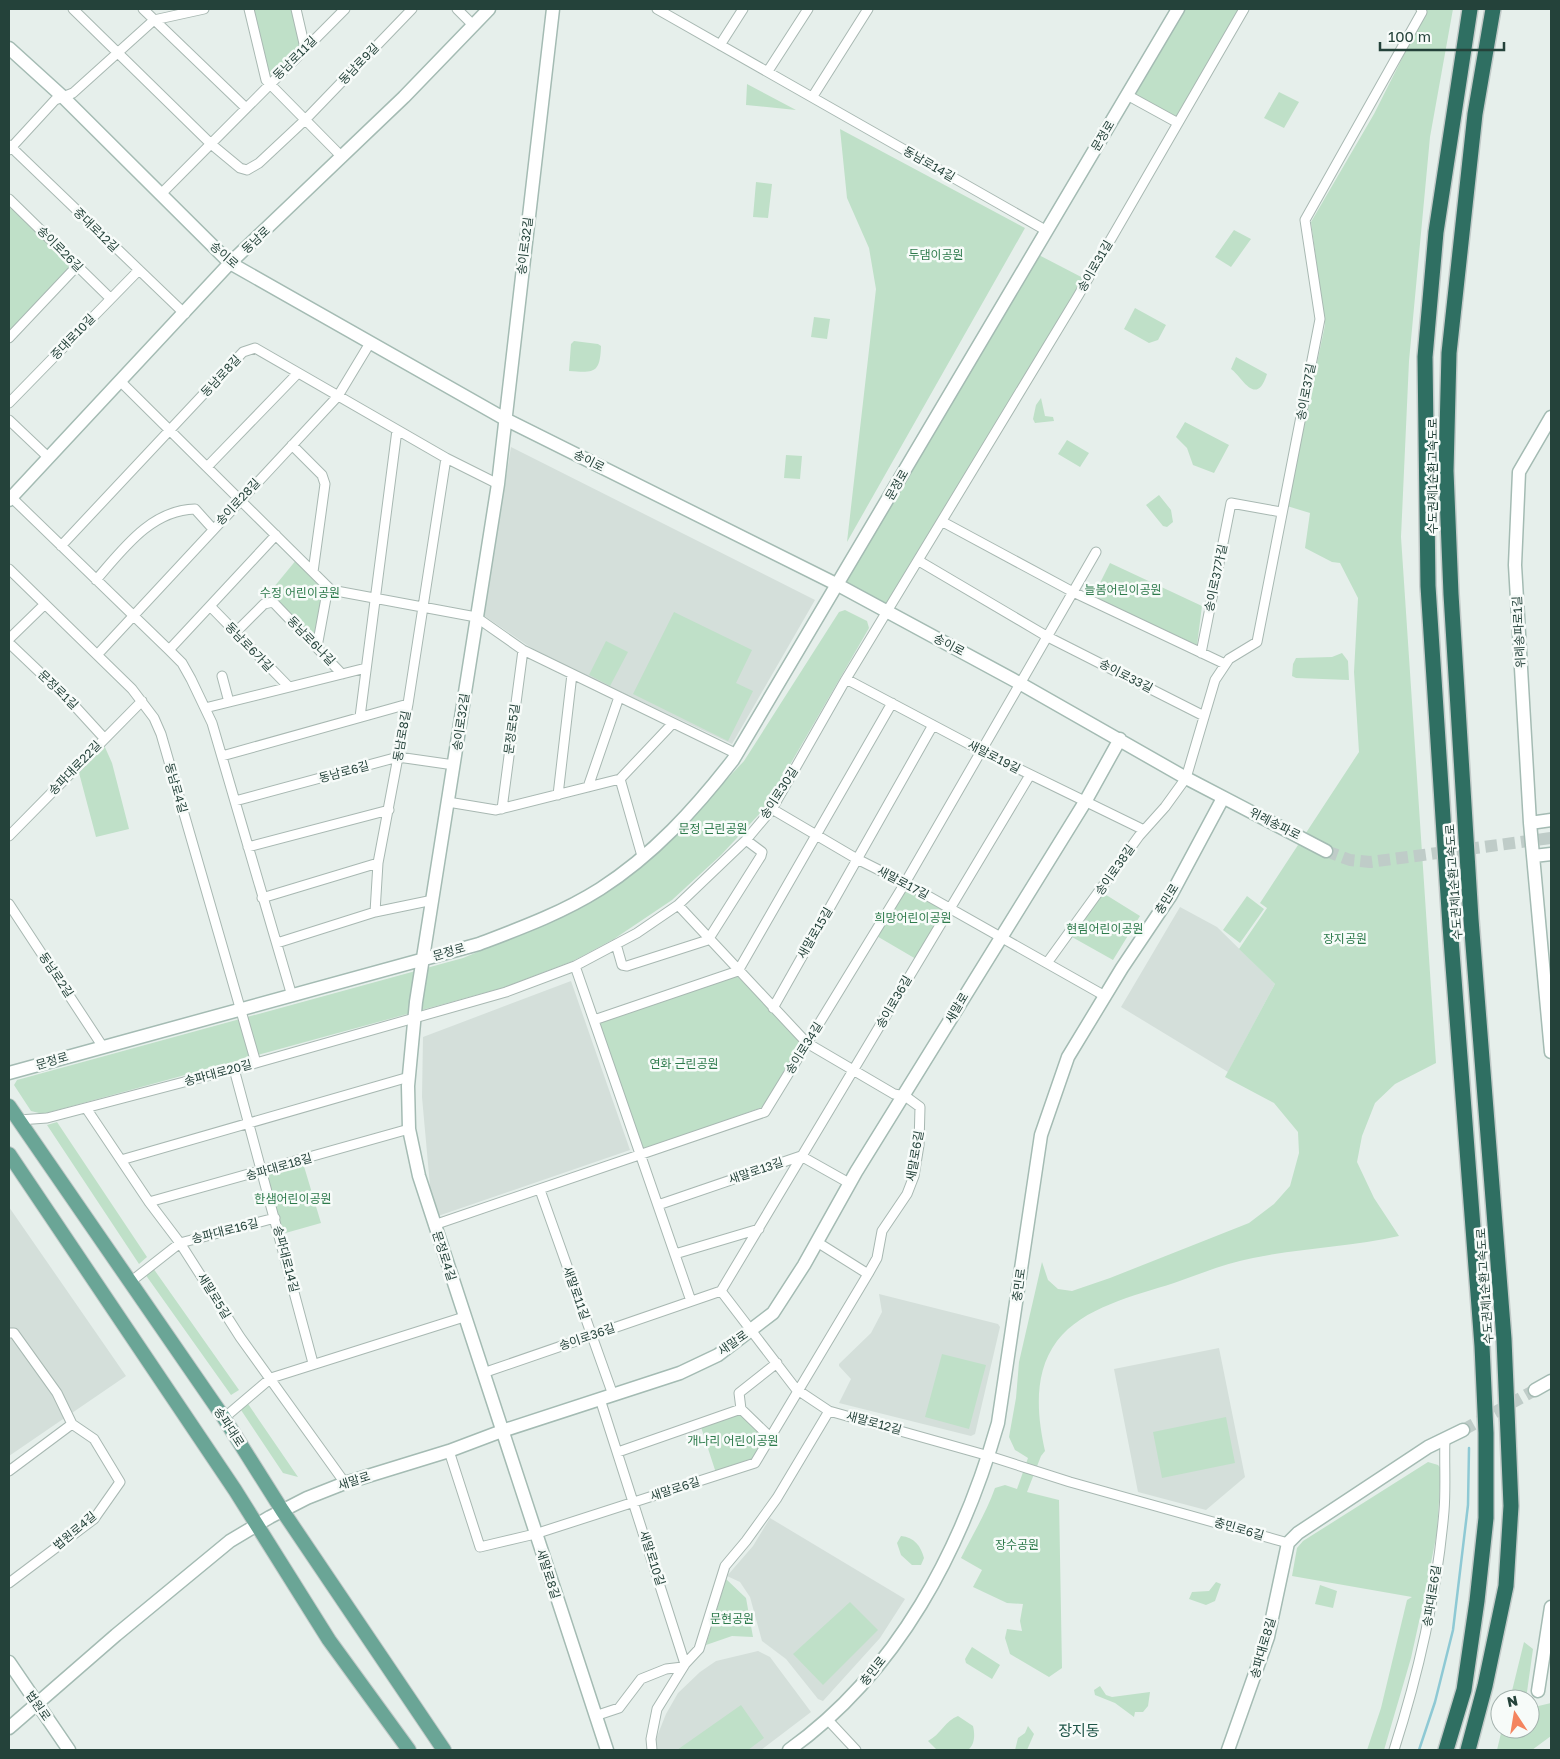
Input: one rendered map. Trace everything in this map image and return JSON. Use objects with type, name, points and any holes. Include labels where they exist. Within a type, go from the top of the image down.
[{"type":"highway","name":"수도권제1순환고속도로","points":[[1446,1750],[1464,1690],[1477,1601],[1486,1518],[1486,1433],[1482,1346],[1450,926],[1428,586],[1425,357],[1436,232],[1470,9]]},
{"type":"highway","name":"수도권제1순환고속도로","points":[[1468,1750],[1485,1686],[1506,1586],[1511,1506],[1504,1339],[1471,919],[1450,594],[1446,471],[1449,353],[1476,114],[1493,9]]},
{"type":"main road","name":"송파대로","points":[[9,1106],[129,1283],[224,1418],[282,1510],[444,1750]]},
{"type":"main road","points":[[9,1154],[256,1525],[329,1640],[409,1750]]},
{"type":"street","points":[[73,9],[211,144],[240,168],[247,170],[259,163],[305,120]]},
{"type":"street","points":[[143,9],[246,108]]},
{"type":"street","points":[[10,148],[55,100],[73,93],[154,20],[204,9]]},
{"type":"street","points":[[249,9],[266,80],[342,157]]},
{"type":"street","points":[[296,9],[305,48]]},
{"type":"street","name":"동남로11길","points":[[161,194],[345,9]]},
{"type":"street","name":"동남로9길","points":[[305,120],[412,9]]},
{"type":"street","points":[[457,9],[474,26]]},
{"type":"street","name":"동남로","points":[[10,499],[185,314],[230,263],[342,157],[489,9]]},
{"type":"street","name":"송이로32길","points":[[424,959],[498,484],[553,9]]},
{"type":"street","points":[[720,45],[743,9]]},
{"type":"street","points":[[768,71],[808,9]]},
{"type":"street","points":[[813,96],[868,9]]},
{"type":"street","name":"문정로","points":[[9,1073],[479,944],[553,915],[598,890],[673,831],[708,792],[737,754],[1178,9]]},
{"type":"street","name":"송이로31길","points":[[888,612],[943,522],[1244,9]]},
{"type":"street","name":"송이로37길","points":[[1186,778],[1215,680],[1229,658],[1257,642],[1320,319],[1305,220],[1422,12],[1421,9]]},
{"type":"street","name":"동남로14길","points":[[662,10],[1047,231]]},
{"type":"street","name":"송이로","points":[[9,48],[63,97],[230,263],[506,420],[838,585],[1021,684],[1223,798]]},
{"type":"street","points":[[1127,95],[1178,123]]},
{"type":"street","name":"중대로12길","points":[[10,148],[185,314]]},
{"type":"street","name":"송이로26길","points":[[9,199],[110,298]]},
{"type":"street","points":[[9,338],[77,266]]},
{"type":"street","name":"중대로10길","points":[[9,403],[138,271]]},
{"type":"street","name":"송이로28길","points":[[97,655],[132,615],[338,396],[370,343]]},
{"type":"street","name":"동남로8길","points":[[170,430],[243,352],[254,348],[298,374]]},
{"type":"street","points":[[207,467],[298,374],[446,458],[498,484]]},
{"type":"street","points":[[120,382],[331,590],[476,617],[523,650],[737,754]]},
{"type":"street","name":"위례송파로1길","points":[[1551,417],[1519,472],[1515,565],[1530,823],[1551,1052]]},
{"type":"street","points":[[9,420],[49,458]]},
{"type":"street","points":[[61,546],[170,430]]},
{"type":"street","points":[[360,717],[397,430]]},
{"type":"street","points":[[292,445],[322,475],[325,484],[313,572]]},
{"type":"street","name":"동남로8길","points":[[375,912],[378,863],[408,704],[446,458]]},
{"type":"street","points":[[10,499],[182,663],[212,723],[292,996]]},
{"type":"street","name":"송이로37가길","points":[[1201,653],[1231,503],[1281,512]]},
{"type":"street","points":[[96,580],[134,536],[156,521],[182,509],[195,509],[213,528]]},
{"type":"street","points":[[943,522],[1073,592],[1225,664]]},
{"type":"street","points":[[169,650],[276,535]]},
{"type":"street","points":[[1021,684],[1096,552]]},
{"type":"street","points":[[919,561],[1048,637]]},
{"type":"street","name":"동남로4길","points":[[9,569],[142,701],[154,718],[161,734],[240,1010]]},
{"type":"street","points":[[317,647],[328,587]]},
{"type":"street","name":"동남로6나길","points":[[236,632],[264,604],[273,602],[342,674]]},
{"type":"street","points":[[9,639],[45,604]]},
{"type":"street","name":"동남로6가길","points":[[210,606],[289,687]]},
{"type":"street","name":"송이로30길","points":[[415,1018],[506,992],[575,966],[616,944],[678,905],[746,840],[772,809],[846,679],[888,612]]},
{"type":"street","name":"송이로33길","points":[[1048,637],[1204,716]]},
{"type":"street","name":"문정로1길","points":[[9,643],[72,703],[104,738]]},
{"type":"street","name":"문정로5길","points":[[502,809],[523,650]]},
{"type":"street","name":"동남로6나길","points":[[205,708],[366,668]]},
{"type":"street","points":[[558,795],[572,674]]},
{"type":"street","points":[[222,676],[229,702]]},
{"type":"street","name":"새말로19길","points":[[846,679],[982,751],[1144,830]]},
{"type":"street","name":"송이로34길","points":[[434,1226],[765,1112],[905,883],[1021,684]]},
{"type":"street","points":[[588,787],[619,697]]},
{"type":"street","name":"송파대로22길","points":[[9,836],[142,701]]},
{"type":"street","points":[[594,1020],[738,971],[892,703]]},
{"type":"street","points":[[222,756],[408,704]]},
{"type":"street","points":[[448,802],[496,810],[620,779],[673,723]]},
{"type":"street","points":[[857,859],[933,725]]},
{"type":"street","name":"새말로","points":[[9,1728],[116,1635],[230,1541],[282,1510],[306,1498],[345,1483],[449,1451],[502,1431],[680,1373],[718,1355],[752,1330],[772,1312],[817,1242],[850,1183],[1084,802],[1120,739]]},
{"type":"street","name":"동남로6길","points":[[235,802],[398,757],[454,765]]},
{"type":"street","name":"송이로36길","points":[[483,1373],[721,1292],[1030,775]]},
{"type":"street","name":"송이로38길","points":[[1048,963],[1144,830],[1165,807],[1186,778]]},
{"type":"street","points":[[620,779],[642,856]]},
{"type":"street","name":"위례송파로","points":[[1223,798],[1326,851]]},
{"type":"street","name":"충민로","points":[[789,1750],[828,1720],[867,1679],[923,1603],[945,1565],[989,1456],[998,1423],[1041,1135],[1068,1057],[1105,996],[1171,896],[1223,798]]},
{"type":"street","name":"새말로17길","points":[[772,809],[857,859],[905,883],[1000,937]]},
{"type":"street","points":[[248,847],[389,810]]},
{"type":"street","points":[[1530,823],[1551,820]]},
{"type":"street","points":[[616,944],[622,965],[627,966],[708,940],[761,856],[762,852],[759,848],[746,840]]},
{"type":"street","points":[[1534,856],[1551,854]]},
{"type":"street","name":"새말로15길","points":[[773,1008],[857,859]]},
{"type":"street","points":[[262,898],[378,863]]},
{"type":"street","points":[[277,943],[375,912],[433,900]]},
{"type":"street","name":"동남로2길","points":[[9,904],[103,1047]]},
{"type":"street","points":[[678,905],[708,940],[807,1043],[894,1094],[905,1096]]},
{"type":"street","points":[[1000,937],[1105,996]]},
{"type":"street","name":"문정로4길","points":[[424,959],[409,1077],[409,1129],[419,1176],[434,1226],[502,1431]]},
{"type":"street","points":[[575,966],[691,1301]]},
{"type":"street","points":[[240,1010],[256,1063]]},
{"type":"street","name":"송파대로20길","points":[[19,1120],[47,1118],[86,1108],[415,1018]]},
{"type":"street","name":"송파대로14길","points":[[234,1069],[313,1363]]},
{"type":"street","points":[[121,1160],[409,1077]]},
{"type":"street","name":"새말로6길","points":[[449,1451],[480,1547],[536,1534],[755,1463],[868,1274],[877,1258],[882,1231],[907,1194],[914,1176],[922,1113],[920,1107],[905,1096]]},
{"type":"street","name":"새말로5길","points":[[86,1108],[149,1202],[180,1242],[240,1337],[345,1483]]},
{"type":"street","name":"송파대로18길","points":[[149,1202],[262,1172],[409,1129]]},
{"type":"street","points":[[801,1156],[850,1183]]},
{"type":"street","name":"새말로13길","points":[[658,1205],[801,1156]]},
{"type":"street","name":"새말로11길","points":[[540,1190],[613,1395]]},
{"type":"street","name":"송파대로16길","points":[[129,1283],[180,1242],[274,1218]]},
{"type":"street","points":[[674,1254],[758,1229]]},
{"type":"street","points":[[817,1242],[868,1274]]},
{"type":"street","name":"새말로","points":[[721,1292],[752,1330]]},
{"type":"street","points":[[224,1418],[271,1378],[313,1363],[464,1317]]},
{"type":"street","name":"새말로12길","points":[[752,1330],[797,1390],[829,1411],[989,1456]]},
{"type":"street","points":[[9,1333],[14,1333],[57,1393],[72,1424],[9,1471]]},
{"type":"street","points":[[770,1437],[741,1409],[739,1393],[777,1363]]},
{"type":"street","points":[[1535,1390],[1551,1381]]},
{"type":"street","name":"새말로10길","points":[[600,1399],[684,1666]]},
{"type":"street","points":[[618,1452],[741,1409]]},
{"type":"street","points":[[652,1750],[651,1739],[657,1709],[684,1666],[699,1649],[725,1566],[777,1498],[829,1411]]},
{"type":"street","name":"법원로4길","points":[[9,1583],[94,1519],[120,1482],[94,1439],[72,1424]]},
{"type":"street","points":[[1288,1542],[1298,1533],[1428,1446],[1463,1430]]},
{"type":"street","name":"새말로8길","points":[[502,1431],[607,1750]]},
{"type":"street","name":"송파대로6길","points":[[1394,1750],[1424,1646],[1436,1578],[1444,1510],[1445,1438]]},
{"type":"street","name":"충민로6길","points":[[989,1456],[1070,1482],[1288,1542]]},
{"type":"street","name":"송파대로8길","points":[[1228,1750],[1268,1637],[1288,1542]]},
{"type":"street","points":[[1538,1689],[1551,1607]]},
{"type":"street","name":"법원로","points":[[9,1662],[69,1750]]},
{"type":"street","points":[[595,1716],[619,1708],[640,1679],[666,1669],[684,1666]]},
{"type":"street","points":[[828,1720],[856,1750]]},
{"type":"shaded area","points":[[511,447],[815,600],[732,744],[540,654],[483,615]]},
{"type":"shaded area","points":[[1180,907],[1217,927],[1275,984],[1228,1072],[1121,1007]]},
{"type":"shaded area","points":[[571,981],[630,1150],[438,1216],[431,1197],[422,1097],[423,1037]]},
{"type":"shaded area","points":[[9,1207],[126,1376],[9,1456]]},
{"type":"shaded area","points":[[879,1294],[998,1324],[1000,1327],[975,1434],[971,1436],[839,1403],[851,1379],[839,1364],[871,1333],[882,1312]]},
{"type":"shaded area","points":[[1219,1348],[1245,1477],[1206,1510],[1138,1492],[1114,1369]]},
{"type":"shaded area","points":[[770,1518],[905,1599],[880,1638],[823,1701],[818,1699],[786,1659],[762,1641],[750,1597],[740,1582],[727,1576],[753,1546]]},
{"type":"shaded area","points":[[758,1651],[770,1657],[811,1712],[761,1750],[656,1750],[656,1739],[666,1714],[678,1693],[700,1672],[716,1661]]},
{"type":"green space","points":[[254,9],[291,9],[301,46],[270,75]]},
{"type":"green space","points":[[1183,9],[1242,9],[1177,120],[1132,95]]},
{"type":"green space","name":"장지공원","points":[[1427,9],[1453,9],[1430,137],[1409,361],[1401,537],[1436,1063],[1395,1084],[1375,1103],[1362,1136],[1357,1162],[1374,1198],[1399,1236],[1363,1243],[1271,1255],[1223,1266],[1110,1304],[1081,1319],[1057,1341],[1049,1353],[1044,1367],[1039,1394],[1040,1423],[1045,1451],[1041,1456],[1027,1492],[1059,1500],[1062,1668],[1049,1677],[1010,1654],[1005,1638],[1007,1629],[1022,1631],[1020,1621],[1023,1604],[1007,1603],[973,1587],[982,1570],[961,1558],[995,1488],[1005,1485],[1017,1489],[1028,1458],[1015,1450],[1009,1437],[1016,1398],[1019,1362],[1042,1262],[1048,1280],[1058,1289],[1072,1291],[1249,1223],[1274,1204],[1290,1186],[1299,1153],[1298,1132],[1274,1103],[1225,1077],[1275,984],[1239,949],[1267,908],[1260,903],[1359,752],[1354,672],[1358,598],[1340,563],[1332,562],[1305,548],[1310,513],[1287,506],[1325,325],[1311,222],[1374,114]]},
{"type":"green space","points":[[747,84],[796,110],[746,105]]},
{"type":"green space","points":[[1279,92],[1299,102],[1284,128],[1264,118]]},
{"type":"green space","name":"두댐이공원","points":[[840,129],[1025,228],[847,542],[876,289],[869,248],[847,198]]},
{"type":"green space","points":[[756,182],[772,184],[768,218],[753,217]]},
{"type":"green space","points":[[9,202],[73,266],[9,332]]},
{"type":"green space","points":[[1234,230],[1251,239],[1231,267],[1215,257]]},
{"type":"green space","points":[[1035,253],[1087,280],[888,612],[838,585]]},
{"type":"green space","points":[[1135,308],[1166,325],[1158,340],[1149,343],[1124,329]]},
{"type":"green space","points":[[814,317],[830,319],[827,339],[811,337]]},
{"type":"green space","points":[[574,341],[601,346],[599,362],[594,369],[585,372],[569,371],[571,344]]},
{"type":"green space","points":[[1236,357],[1267,374],[1263,384],[1258,389],[1249,387],[1231,369]]},
{"type":"green space","points":[[1041,398],[1045,416],[1053,417],[1054,421],[1035,423],[1033,419],[1036,405]]},
{"type":"green space","points":[[1185,422],[1229,445],[1214,473],[1193,465],[1187,448],[1176,437]]},
{"type":"green space","points":[[1067,440],[1089,453],[1080,467],[1058,454]]},
{"type":"green space","points":[[786,455],[802,456],[800,479],[784,478]]},
{"type":"green space","points":[[1159,495],[1171,510],[1173,522],[1167,527],[1163,526],[1146,505]]},
{"type":"green space","name":"수정 어린이공원","points":[[297,559],[324,585],[314,640],[269,593]]},
{"type":"green space","name":"늘봄어린이공원","points":[[1110,563],[1202,606],[1197,645],[1093,597]]},
{"type":"green space","name":"문정 근린공원","points":[[845,610],[867,621],[869,628],[765,808],[721,855],[672,900],[614,939],[573,961],[502,988],[43,1114],[31,1111],[14,1085],[17,1080],[463,958],[547,923],[603,895],[644,864],[744,761],[839,612]]},
{"type":"green space","points":[[674,612],[752,650],[736,683],[753,691],[728,741],[633,694]]},
{"type":"green space","points":[[606,641],[628,652],[610,686],[589,675]]},
{"type":"green space","points":[[1342,653],[1348,661],[1349,680],[1296,678],[1292,676],[1293,664],[1296,658],[1332,657]]},
{"type":"green space","points":[[104,745],[112,763],[129,829],[96,837],[78,769]]},
{"type":"green space","name":"희망어린이공원","points":[[904,886],[947,909],[916,959],[875,935]]},
{"type":"green space","name":"현림어린이공원","points":[[1103,893],[1140,916],[1113,960],[1072,937]]},
{"type":"green space","points":[[1247,896],[1264,909],[1240,943],[1223,930]]},
{"type":"green space","name":"연화 근린공원","points":[[736,975],[801,1042],[763,1107],[640,1151],[597,1021]]},
{"type":"green space","points":[[57,1122],[147,1257],[139,1264],[47,1125]]},
{"type":"green space","name":"한샘어린이공원","points":[[303,1163],[321,1223],[282,1234],[265,1174]]},
{"type":"green space","points":[[153,1268],[239,1390],[231,1395],[145,1274]]},
{"type":"green space","points":[[942,1354],[986,1365],[969,1429],[925,1417]]},
{"type":"green space","points":[[246,1401],[298,1477],[283,1473],[239,1407]]},
{"type":"green space","name":"개나리 어린이공원","points":[[741,1413],[767,1437],[754,1461],[716,1473],[701,1427]]},
{"type":"green space","points":[[1226,1417],[1235,1463],[1162,1478],[1153,1432]]},
{"type":"green space","points":[[1428,1462],[1438,1465],[1441,1469],[1437,1532],[1424,1599],[1411,1658],[1384,1750],[1367,1750],[1381,1708],[1407,1600],[1412,1597],[1292,1576],[1297,1548],[1303,1541]]},
{"type":"green space","points":[[901,1536],[910,1538],[919,1546],[924,1558],[921,1565],[912,1565],[901,1555],[897,1543]]},
{"type":"green space","name":"문현공원","points":[[726,1579],[746,1598],[753,1637],[732,1636],[706,1645]]},
{"type":"green space","points":[[1216,1582],[1221,1584],[1215,1601],[1206,1605],[1189,1599],[1192,1592],[1209,1591]]},
{"type":"green space","points":[[1320,1585],[1337,1591],[1333,1608],[1315,1604]]},
{"type":"green space","points":[[850,1602],[878,1630],[823,1685],[793,1654]]},
{"type":"green space","points":[[1524,1642],[1533,1649],[1527,1689],[1512,1689]]},
{"type":"green space","points":[[972,1647],[1000,1665],[992,1679],[966,1663],[965,1659]]},
{"type":"green space","points":[[1100,1686],[1106,1695],[1112,1697],[1150,1692],[1148,1706],[1143,1712],[1135,1712],[1134,1717],[1115,1703],[1095,1695],[1094,1690]]},
{"type":"green space","points":[[1551,1703],[1551,1736],[1532,1750],[1497,1750],[1500,1739],[1540,1739],[1540,1706]]},
{"type":"green space","points":[[741,1705],[764,1738],[748,1750],[677,1750]]},
{"type":"green space","points":[[958,1716],[973,1726],[974,1736],[972,1745],[968,1750],[937,1750],[928,1741]]},
{"type":"green space","points":[[1028,1726],[1034,1734],[1027,1750],[1015,1750],[1018,1738],[1025,1733]]},
{"type":"waterway","points":[[1419,1750],[1435,1702],[1453,1630],[1468,1505],[1469,1448]]},
{"type":"tunnel","points":[[1326,851],[1350,860],[1370,862],[1551,838]]},
{"type":"tunnel","points":[[1463,1430],[1535,1390]]},
{"type":"district","name":"장지동","points":[[1079,1731]]},
{"type":"park label","name":"장수공원","points":[[1017,1545]]}]
